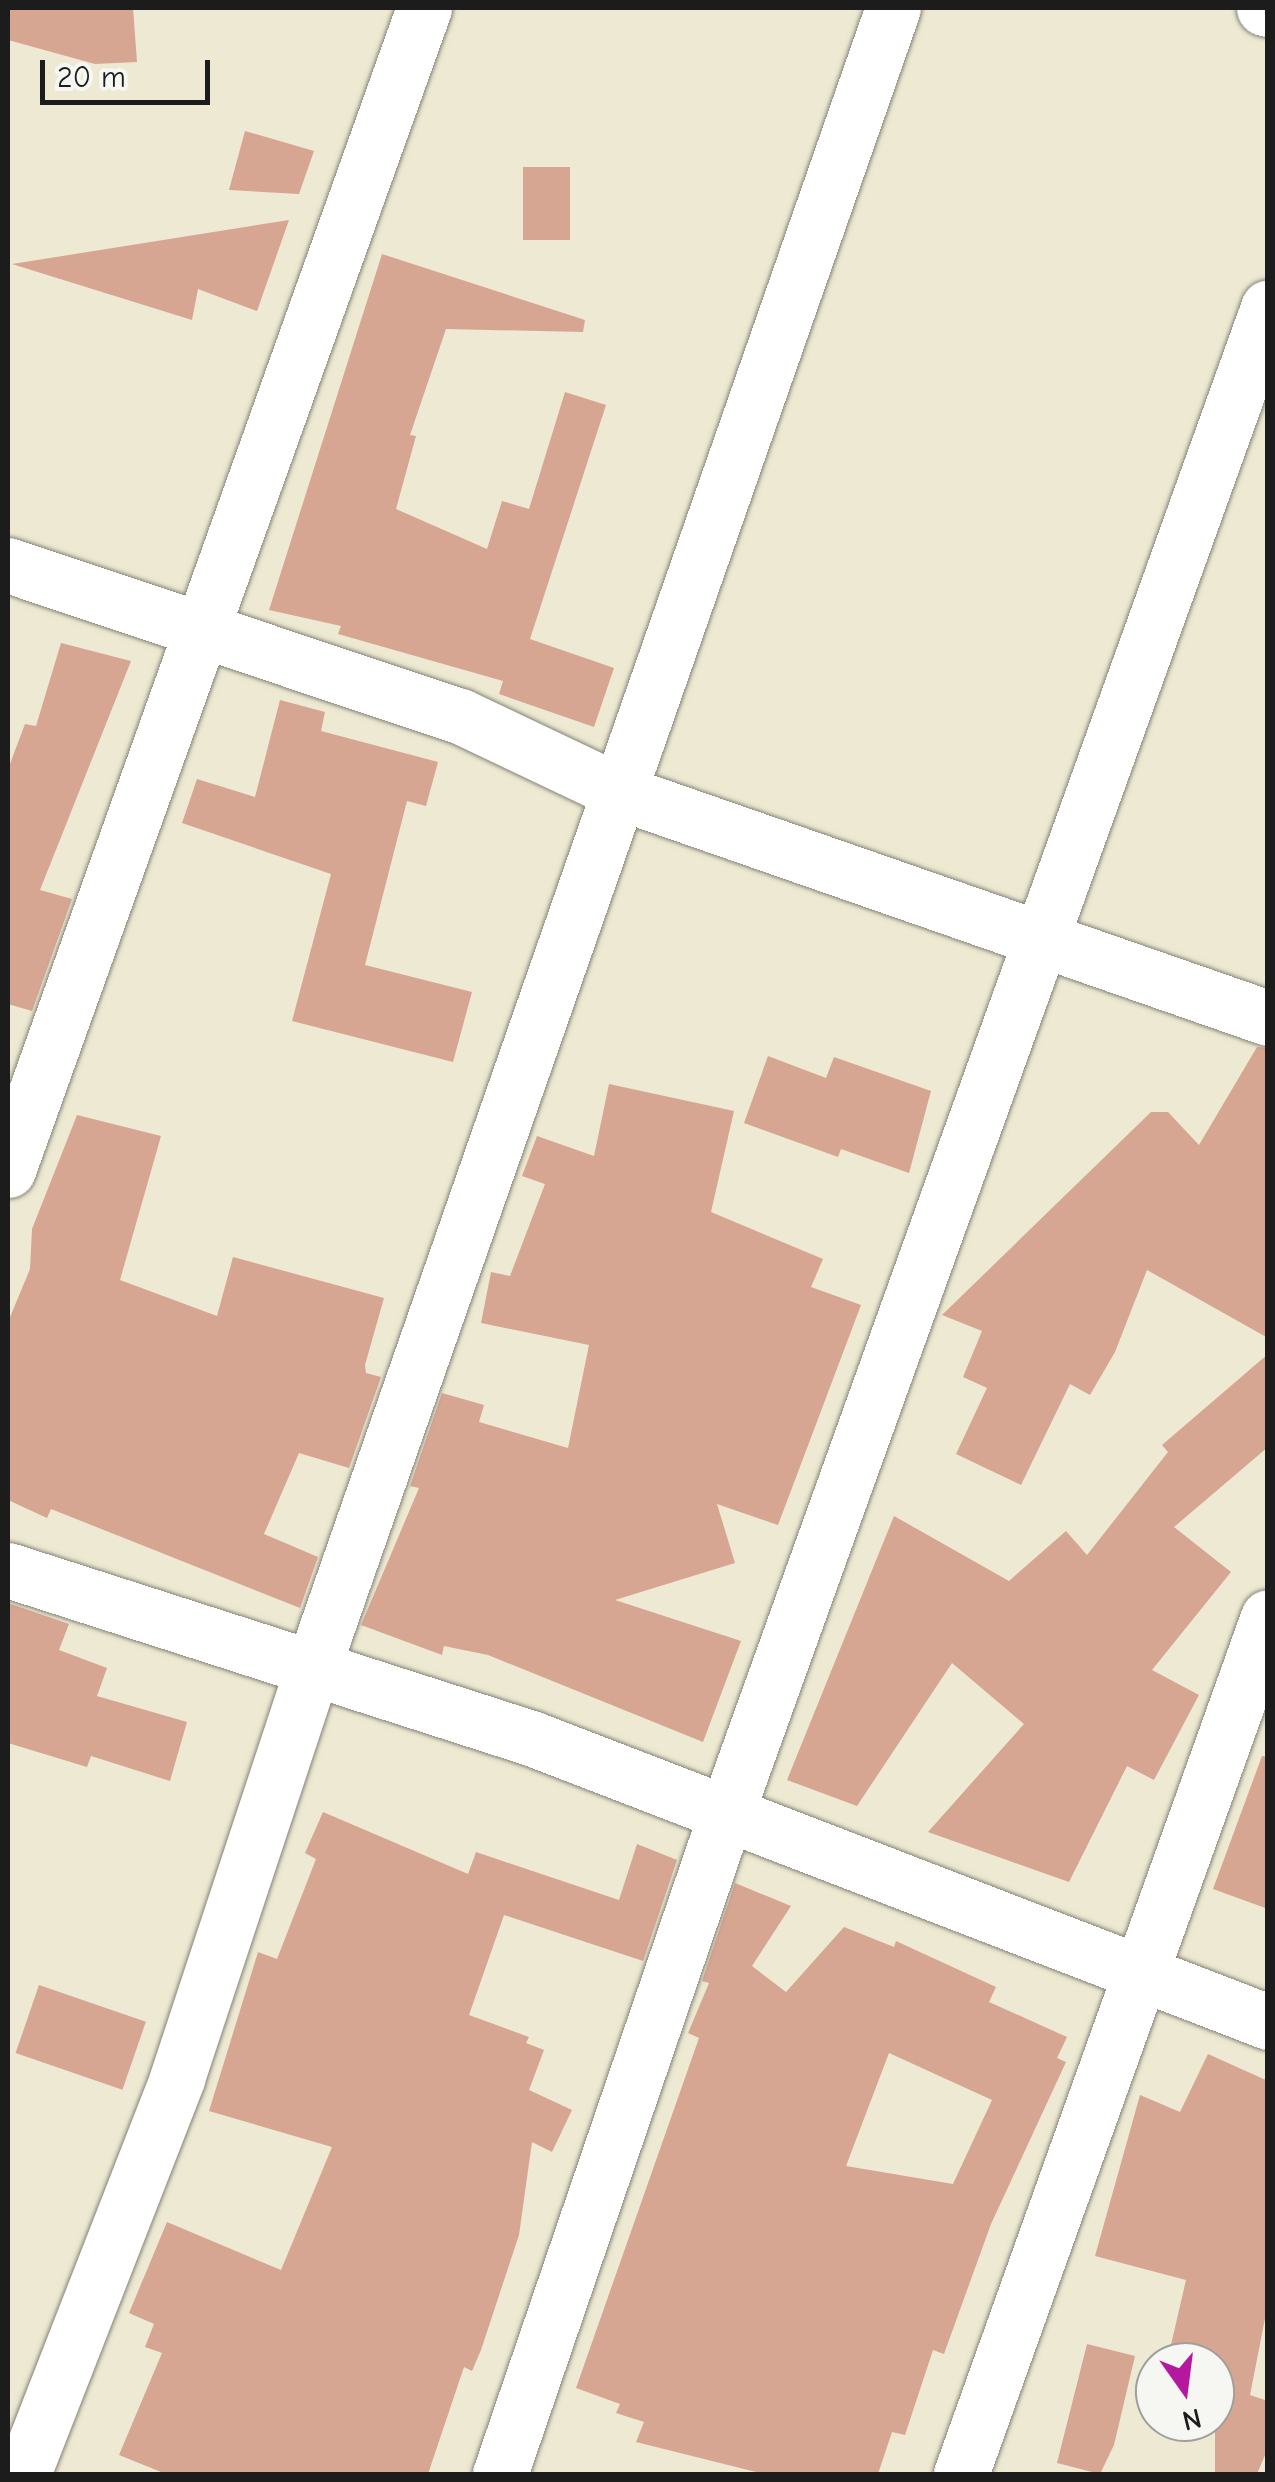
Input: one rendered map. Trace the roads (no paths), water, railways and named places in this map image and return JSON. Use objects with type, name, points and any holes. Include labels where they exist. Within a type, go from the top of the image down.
[{"type":"street","points":[[8,1170],[424,8]]},
{"type":"street","points":[[23,2474],[177,2078],[314,1664],[622,794],[894,8]]},
{"type":"street","points":[[500,2474],[726,1814],[1268,308]]},
{"type":"street","points":[[8,565],[460,716],[622,794],[1268,1018]]},
{"type":"street","points":[[8,1570],[314,1664],[726,1814],[1268,2022]]},
{"type":"street","points":[[961,2474],[1268,1617]]}]
